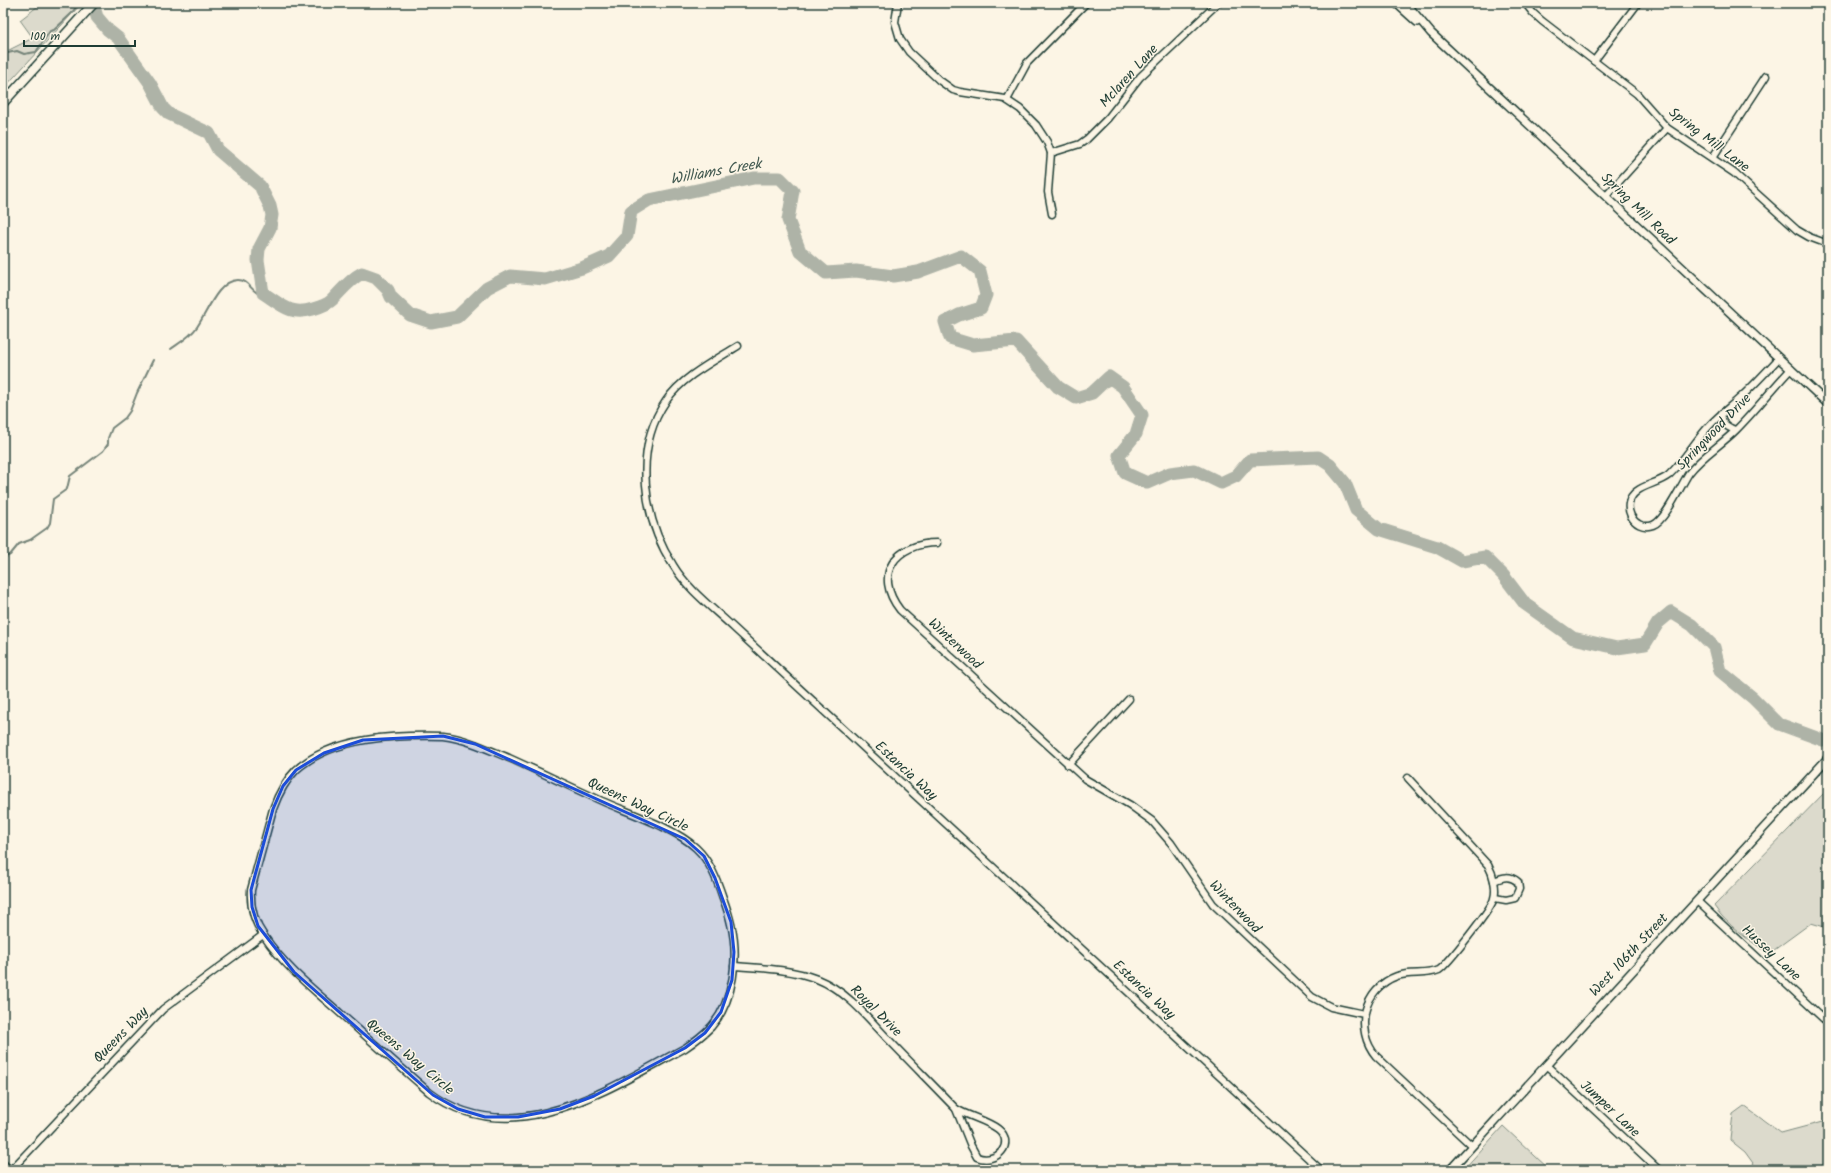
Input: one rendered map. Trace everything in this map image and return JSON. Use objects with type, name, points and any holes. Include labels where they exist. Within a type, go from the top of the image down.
[{"type":"main road","points":[[3,103],[94,3]]},
{"type":"street","points":[[898,3],[895,22],[900,39],[909,52],[947,86],[960,92],[998,97],[1007,100],[1020,109],[1036,125],[1047,142],[1051,153],[1048,192],[1052,214]]},
{"type":"street","points":[[1007,100],[1027,63],[1086,3]]},
{"type":"street","name":"Mclaren Lane","points":[[1051,153],[1080,144],[1087,139],[1108,118],[1140,77],[1218,3]]},
{"type":"street","name":"Spring Mill Road","points":[[1396,3],[1425,31],[1431,33]]},
{"type":"street","name":"Spring Mill Road","points":[[1406,3],[1431,33],[1828,404]]},
{"type":"street","name":"Spring Mill Lane","points":[[1525,3],[1533,13],[1637,94],[1667,128],[1713,157],[1734,173],[1797,230],[1809,237],[1828,244]]},
{"type":"street","points":[[1594,61],[1638,3]]},
{"type":"street","points":[[1713,157],[1766,76]]},
{"type":"street","points":[[1606,196],[1667,128]]},
{"type":"street","name":"Estancia Way","points":[[738,346],[688,378],[677,388],[666,401],[652,431],[648,449],[646,490],[650,513],[656,533],[673,566],[690,587],[1321,1170]]},
{"type":"street","name":"Springwood Drive","points":[[1779,358],[1755,384],[1709,426],[1669,475],[1658,482],[1637,491],[1631,496],[1628,510],[1630,517],[1635,522],[1642,525],[1652,526],[1659,522],[1665,515],[1675,495],[1691,471],[1735,430],[1791,369]]},
{"type":"street","points":[[1722,413],[1722,421],[1724,424],[1735,430]]},
{"type":"street","name":"Winterwood","points":[[937,543],[926,543],[907,548],[894,560],[889,572],[889,584],[896,604],[1068,765],[1097,788],[1130,805],[1152,821],[1171,843],[1212,904],[1312,997],[1331,1008],[1364,1014]]},
{"type":"street","points":[[1068,765],[1129,699]]},
{"type":"street","name":"Queens Way Circle","points":[[443,736],[475,744],[521,764],[674,833],[695,846],[710,866],[731,922],[734,944],[734,966],[729,992],[721,1012],[705,1033],[685,1048],[575,1104],[540,1114],[496,1118],[475,1115],[458,1109],[429,1092],[294,972],[264,936],[250,899],[252,881],[266,829],[278,796],[283,786],[296,770],[324,753],[363,740],[375,738],[443,736]]},
{"type":"street","name":"West 106th Street","points":[[1450,1170],[1828,758]]},
{"type":"street","points":[[1408,778],[1482,858],[1492,873],[1494,881],[1494,898],[1446,965],[1434,972],[1414,972],[1390,979],[1377,989],[1372,996],[1364,1014],[1365,1034],[1369,1046],[1376,1056],[1472,1146]]},
{"type":"street","points":[[1494,881],[1508,876],[1518,882],[1519,890],[1515,898],[1506,900],[1494,898]]},
{"type":"street","name":"Hussey Lane","points":[[1697,901],[1828,1023]]},
{"type":"street","name":"Queens Way","points":[[10,1170],[162,1009],[264,936]]},
{"type":"street","name":"Royal Drive","points":[[734,966],[806,975],[839,991],[859,1008],[956,1109],[994,1126],[1001,1132],[1005,1140],[1005,1146],[998,1155],[988,1159],[978,1156],[970,1146],[956,1109]]},
{"type":"street","name":"Jumper Lane","points":[[1546,1065],[1659,1170]]},
{"type":"street","points":[[3,1164],[10,1170]]},
{"type":"highlighted area","points":[[443,736],[475,744],[685,839],[704,856],[715,878],[731,922],[734,952],[732,980],[721,1012],[705,1033],[685,1048],[594,1096],[560,1109],[518,1117],[485,1117],[458,1109],[433,1095],[294,972],[258,926],[252,907],[251,890],[273,809],[283,786],[296,770],[324,753],[363,740]]},
{"type":"shaded area","points":[[42,3],[82,3],[3,89],[3,53],[33,38],[20,20]]},
{"type":"shaded area","points":[[1828,789],[1828,928],[1811,923],[1770,953],[1739,932],[1719,913],[1714,906]]},
{"type":"shaded area","points":[[1744,1106],[1781,1133],[1826,1121],[1828,1119],[1828,1170],[1758,1170],[1745,1152],[1730,1140],[1733,1114]]},
{"type":"shaded area","points":[[1503,1126],[1550,1170],[1463,1170]]},
{"type":"waterway","points":[[3,54],[17,51],[24,54],[36,52],[50,31],[54,30],[71,14],[79,3]]},
{"type":"waterway","name":"Williams Creek","points":[[93,3],[97,17],[108,30],[118,38],[150,83],[163,108],[169,114],[209,133],[218,150],[260,186],[270,206],[272,215],[270,228],[259,249],[258,260],[263,293],[286,308],[305,311],[326,305],[349,282],[362,273],[376,278],[388,290],[391,297],[410,315],[431,322],[457,317],[487,288],[510,276],[545,279],[582,268],[609,256],[627,236],[631,211],[649,200],[754,178],[780,178],[793,191],[788,220],[800,251],[826,273],[856,271],[893,276],[918,272],[961,256],[980,271],[986,295],[981,308],[959,315],[945,322],[950,338],[973,345],[1016,341],[1058,387],[1076,398],[1092,393],[1109,377],[1123,387],[1142,415],[1136,434],[1119,455],[1125,473],[1147,483],[1170,473],[1194,470],[1221,483],[1236,476],[1250,460],[1318,457],[1330,465],[1345,483],[1356,510],[1379,529],[1437,547],[1462,561],[1485,557],[1503,575],[1525,604],[1573,638],[1617,648],[1645,644],[1658,623],[1671,612],[1692,625],[1714,647],[1720,671],[1753,698],[1779,724],[1828,742]]},
{"type":"waterway","points":[[171,349],[186,339],[195,330],[219,291],[231,281],[238,280],[246,282],[254,291],[262,295],[267,295]]},
{"type":"waterway","points":[[3,558],[10,555],[19,544],[30,540],[47,528],[50,523],[53,499],[67,489],[70,476],[103,451],[108,444],[108,438],[112,428],[125,418],[130,411],[153,360]]}]
